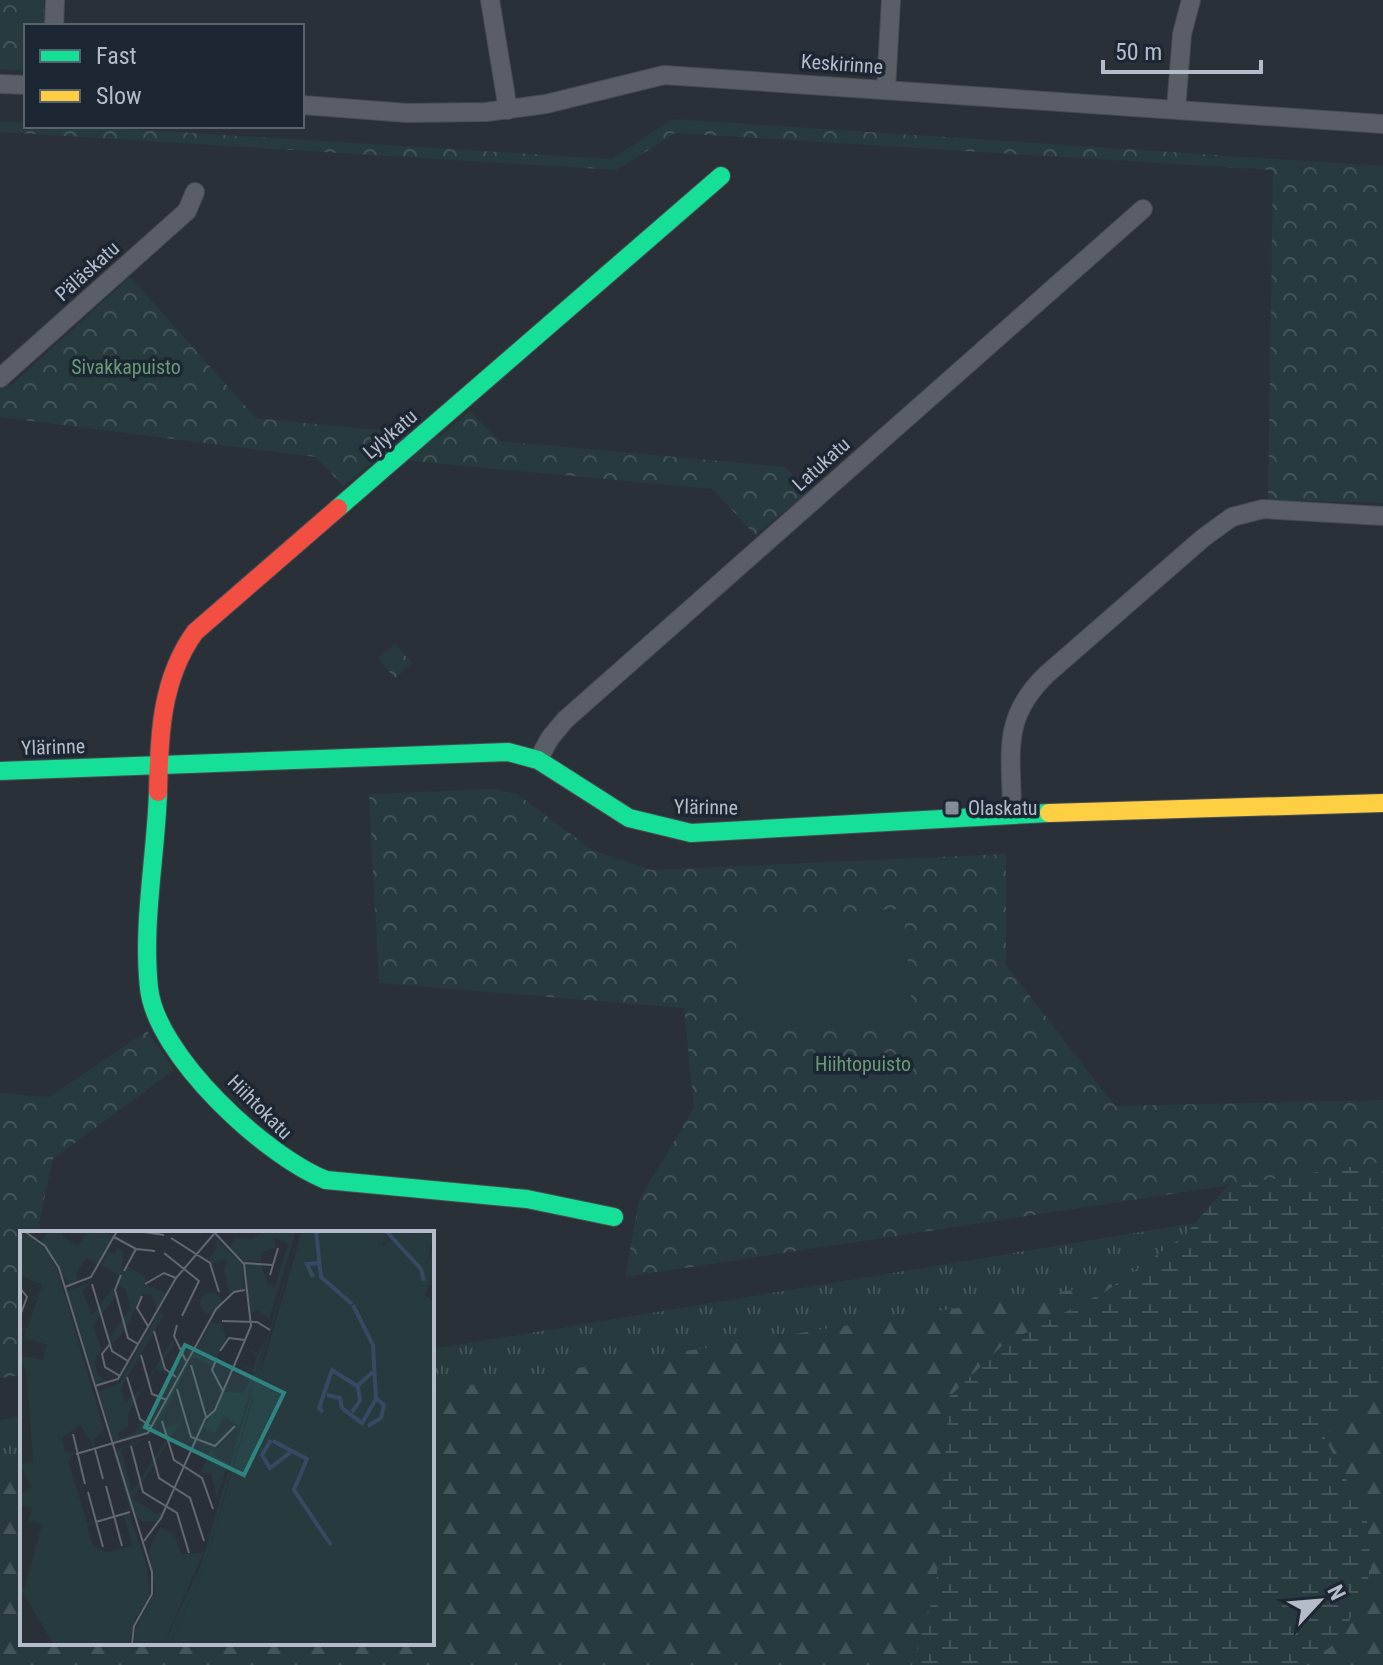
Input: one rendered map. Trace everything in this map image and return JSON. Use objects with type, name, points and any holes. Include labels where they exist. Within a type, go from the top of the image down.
[{"type":"street","points":[[54,24],[55,0]]},
{"type":"street","points":[[490,0],[508,110]]},
{"type":"street","points":[[886,89],[891,0]]},
{"type":"street","points":[[1176,109],[1182,34],[1191,0]]},
{"type":"street","name":"Keskirinne","points":[[304,105],[421,113],[508,110],[664,75],[1383,124]]},
{"type":"street","points":[[0,84],[24,85]]},
{"type":"street","name":"Lylykatu","points":[[161,765],[165,694],[184,643],[721,176]]},
{"type":"street","name":"Päläskatu","points":[[0,378],[187,211],[195,192]]},
{"type":"street","name":"Latukatu","points":[[538,760],[565,720],[1143,209]]},
{"type":"street","points":[[1012,814],[1012,731],[1024,698],[1047,674],[1203,538],[1232,517],[1263,509],[1383,516]]},
{"type":"street","name":"Ylärinne","points":[[0,771],[468,752],[520,754],[538,760],[629,818],[691,833],[1012,814],[1383,803]]},
{"type":"street","name":"Hiihtokatu","points":[[161,765],[150,954],[151,1002],[161,1026],[198,1074],[255,1137],[294,1167],[327,1180],[571,1206],[614,1217]]},
{"type":"green space","points":[[0,0],[44,0],[44,24],[24,24],[24,71],[0,69]]},
{"type":"green space","points":[[672,119],[1383,166],[1383,503],[1268,500],[1273,170],[675,133],[617,170],[0,132],[0,121],[24,123],[24,128],[112,128],[612,159]]},
{"type":"green space","name":"Sivakkapuisto","points":[[130,277],[256,418],[441,436],[470,411],[499,441],[785,467],[809,492],[755,535],[713,489],[379,458],[343,486],[316,457],[0,417],[0,384],[12,385]]},
{"type":"green space","points":[[395,644],[412,663],[395,678],[378,658]]},
{"type":"green space","name":"Hiihtopuisto","points":[[494,789],[517,794],[592,850],[651,870],[1006,854],[1006,965],[1115,1106],[1383,1100],[1383,1162],[625,1277],[639,1200],[694,1108],[684,1008],[379,983],[369,794]]},
{"type":"green space","points":[[903,909],[913,1021],[743,1029],[734,917]]},
{"type":"green space","points":[[147,1031],[174,1070],[53,1159],[39,1223],[41,1231],[20,1231],[20,1375],[0,1378],[0,1093],[49,1097]]},
{"type":"green space","points":[[1383,1133],[1383,1381],[1324,1436],[1367,1520],[1371,1572],[1341,1639],[1306,1665],[912,1665],[936,1588],[949,1397],[1004,1344],[1106,1291],[1185,1235],[1234,1178]]},
{"type":"green space","points":[[1383,1192],[1383,1241],[434,1391],[434,1349]]},
{"type":"green space","points":[[1383,1241],[1383,1665],[0,1665],[0,1465],[20,1461],[20,1645],[434,1645],[434,1391]]},
{"type":"green space","points":[[20,1416],[20,1461],[0,1465],[0,1420]]},
{"type":"traffic: fast","points":[[338,508],[721,176]]},
{"type":"traffic: fast","points":[[0,771],[508,752],[538,760],[629,818],[691,833],[1049,813]]},
{"type":"traffic: fast","points":[[158,792],[148,914],[149,988],[156,1015],[171,1043],[217,1100],[274,1149],[301,1168],[326,1180],[527,1199],[614,1217]]},
{"type":"traffic: slow","points":[[1049,813],[1383,803]]},
{"type":"traffic: jam","points":[[158,792],[164,709],[175,669],[195,632],[338,508]]},
{"type":"place","name":"Olaskatu","points":[[952,808]]}]
